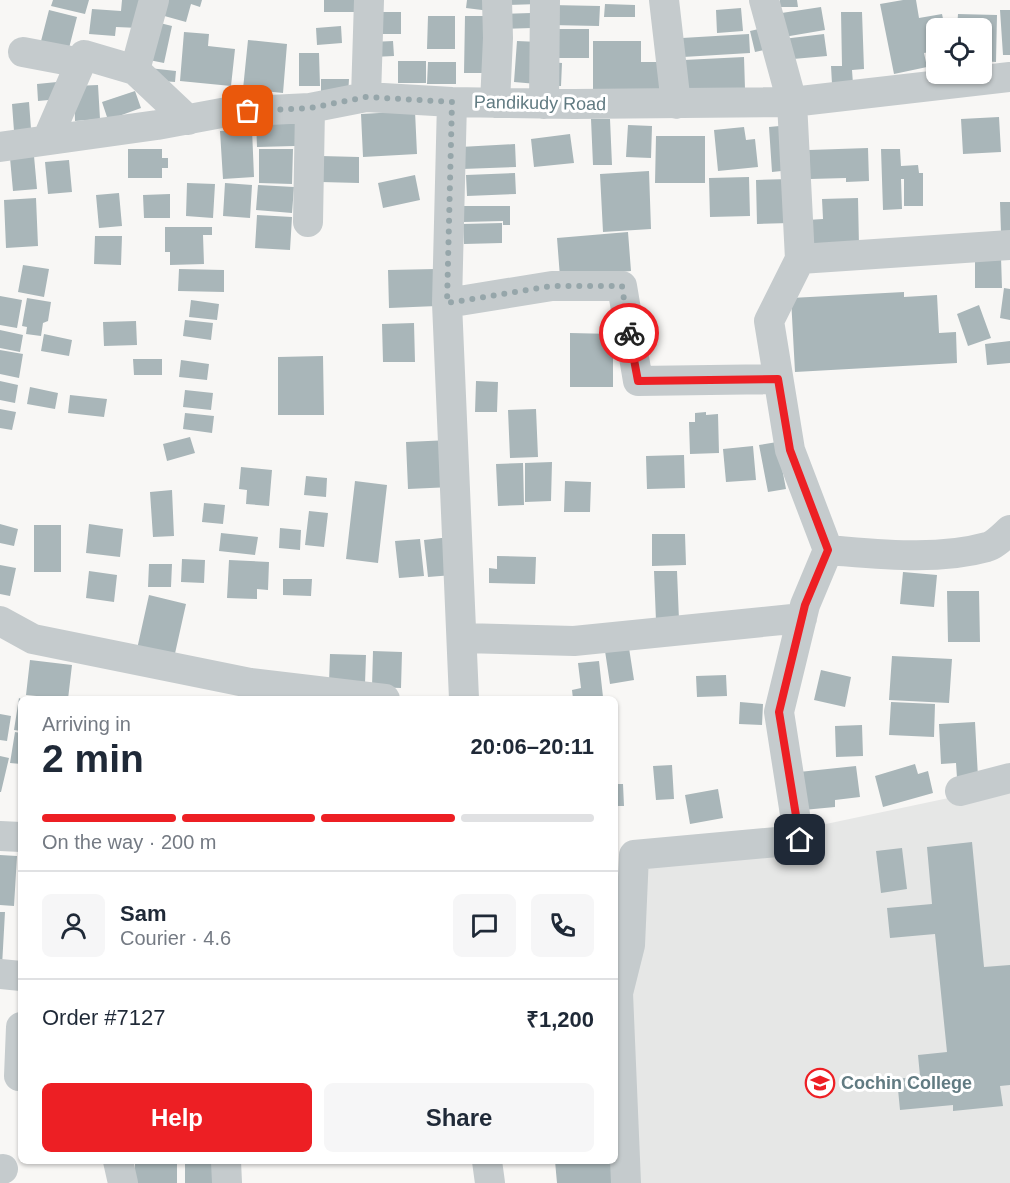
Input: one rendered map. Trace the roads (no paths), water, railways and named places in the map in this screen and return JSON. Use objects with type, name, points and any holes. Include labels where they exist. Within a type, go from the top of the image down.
[{"type":"street","points":[[135,70],[154,0]]},
{"type":"street","points":[[366,97],[369,0]]},
{"type":"street","points":[[495,103],[497,0]]},
{"type":"street","points":[[544,104],[545,0]]},
{"type":"street","points":[[664,0],[676,104]]},
{"type":"street","points":[[626,1183],[618,993],[630,945],[634,855],[800,840],[779,712],[802,618],[828,550],[790,450],[769,321],[800,259],[792,102],[764,0]]},
{"type":"street","points":[[23,52],[81,63]]},
{"type":"street","points":[[47,140],[84,55],[135,70],[188,120]]},
{"type":"street","name":"Pandikudy Road","points":[[0,147],[188,120],[227,112],[310,108],[366,97],[544,104],[792,102],[1010,77]]},
{"type":"street","points":[[452,102],[447,303],[464,696]]},
{"type":"street","points":[[308,222],[310,108]]},
{"type":"street","points":[[800,259],[1010,244]]},
{"type":"street","points":[[447,303],[552,286],[622,286],[638,381],[778,379]]},
{"type":"street","points":[[828,550],[884,554],[943,553],[990,546],[1010,530]]},
{"type":"street","points":[[463,638],[574,642],[802,618]]},
{"type":"street","points":[[0,621],[33,639],[249,691],[334,696]]},
{"type":"street","points":[[960,791],[1010,778]]},
{"type":"street","points":[[0,836],[18,837]]},
{"type":"street","points":[[0,974],[18,976]]},
{"type":"street","points":[[119,1164],[123,1183]]},
{"type":"street","points":[[226,1164],[227,1183]]},
{"type":"street","points":[[487,1164],[490,1183]]},
{"type":"place","name":"Cochin College","points":[[820,1083]]}]
